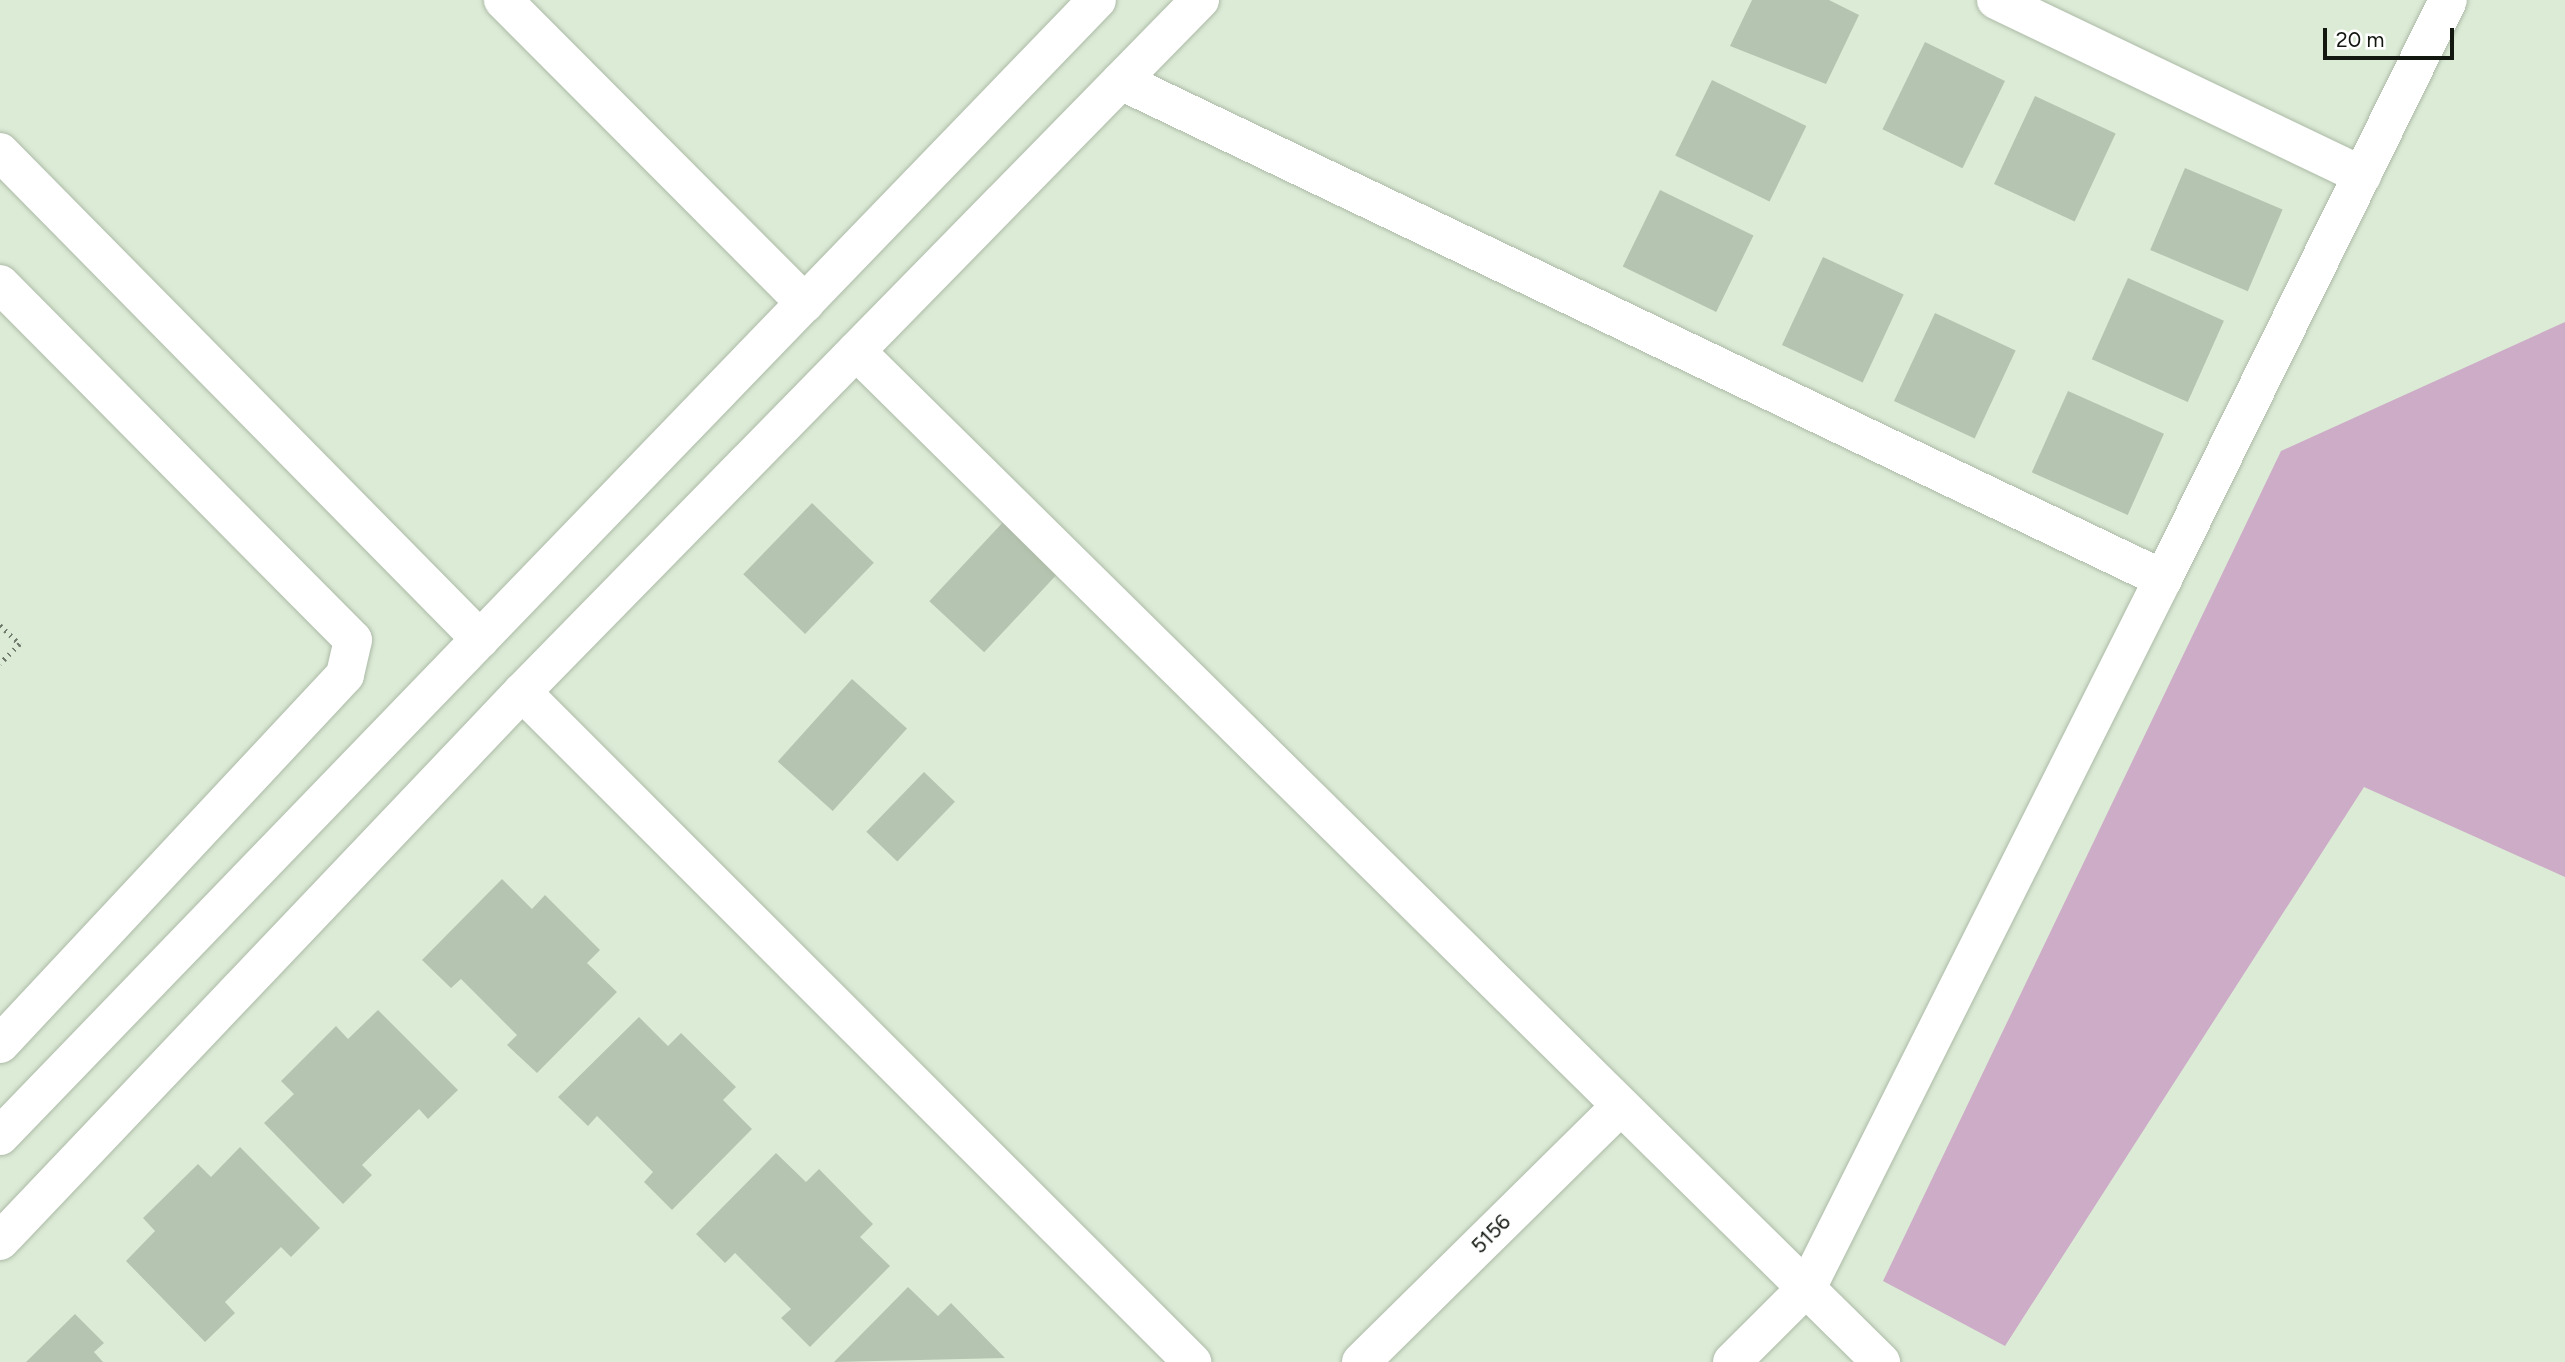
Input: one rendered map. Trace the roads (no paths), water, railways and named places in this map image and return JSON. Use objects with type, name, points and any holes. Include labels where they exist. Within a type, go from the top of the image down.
[{"type":"street","points":[[503,0],[805,303]]},
{"type":"street","points":[[0,1136],[1097,0]]},
{"type":"street","points":[[0,1241],[522,692],[1200,0]]},
{"type":"street","points":[[1996,0],[2362,175]]},
{"type":"street","points":[[1732,1362],[1808,1286],[2163,579],[2448,0]]},
{"type":"street","points":[[1121,82],[2163,579]]},
{"type":"street","points":[[0,152],[480,639]]},
{"type":"street","points":[[0,284],[353,640],[345,675],[0,1044]]},
{"type":"street","points":[[856,351],[1620,1107],[1808,1286],[1881,1362]]},
{"type":"street","points":[[522,692],[1192,1362]]},
{"type":"street","name":"5156","points":[[1361,1362],[1620,1107]]}]
